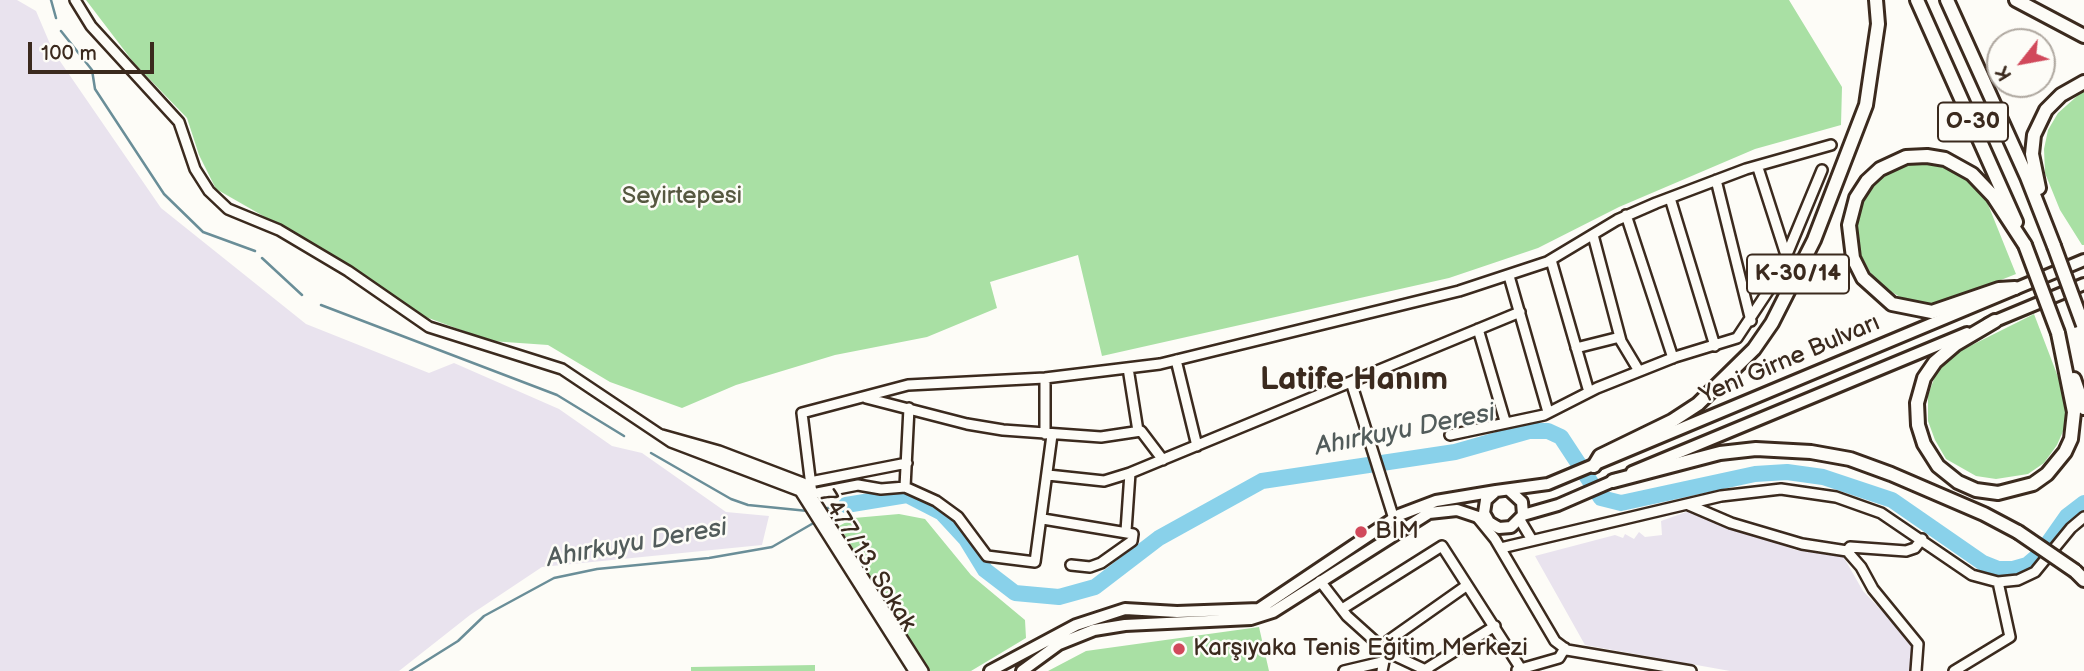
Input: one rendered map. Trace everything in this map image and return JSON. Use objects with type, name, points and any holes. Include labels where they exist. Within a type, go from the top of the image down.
[{"type":"highway","name":"K-30/14","points":[[1594,466],[1600,456],[1672,421],[1698,404],[1754,349],[1772,323],[1814,240],[1866,105],[1878,24],[1876,0]]},
{"type":"highway","name":"O-30","points":[[1917,0],[1967,108],[2025,245]]},
{"type":"highway","name":"O-30","points":[[1947,0],[2027,177],[2084,326]]},
{"type":"highway","points":[[2016,0],[2084,36]]},
{"type":"highway","points":[[2054,246],[2051,219],[2035,180],[2032,155],[2034,135],[2046,110],[2061,95],[2084,82]]},
{"type":"highway","name":"K-30/14","points":[[2015,288],[1999,289],[1932,312],[1892,304],[1863,278],[1853,258],[1849,225],[1856,198],[1867,181],[1880,169],[1906,158],[1927,156],[1945,159],[1972,174],[1993,196],[2025,245]]},
{"type":"highway","points":[[2025,245],[2084,408]]},
{"type":"highway","points":[[1995,321],[1956,344],[1935,362],[1924,378],[1917,403],[1918,425],[1924,444],[1938,466],[1958,482],[1976,490],[1998,493],[2033,484],[2047,474],[2065,452],[2071,439],[2074,412],[2058,333]]},
{"type":"highway","points":[[1608,483],[1720,453],[1756,449],[1811,452],[1850,459],[1984,513],[2018,532],[2079,575]]},
{"type":"main road","name":"Yeni Girne Bulvarı","points":[[1509,490],[1548,484],[1594,466],[2084,260]]},
{"type":"main road","name":"Yeni Girne Bulvarı","points":[[1521,517],[1558,505],[1660,458],[2084,284]]},
{"type":"main road","points":[[990,671],[1076,625],[1125,609],[1177,612],[1259,609],[1394,519],[1436,501],[1509,490],[1519,497],[1521,517],[1505,529],[1457,510],[1429,513],[1273,612],[1251,619],[1125,625],[1094,630],[1059,644],[1022,671]]},
{"type":"main road","points":[[1486,522],[1486,500],[1496,491]]},
{"type":"street","name":"7477/13. Sokak","points":[[75,0],[91,26],[179,122],[195,169],[209,191],[228,209],[279,230],[348,271],[429,327],[562,369],[671,442],[782,483],[813,500],[914,671]]},
{"type":"street","points":[[1045,378],[1049,435],[1048,475],[1035,562],[987,556],[958,517],[936,501],[905,486],[881,489],[858,485],[813,500],[802,413],[908,385],[1045,378],[1176,360],[1459,292],[1551,260],[1626,215],[1716,180],[1831,145]]},
{"type":"street","points":[[1758,168],[1786,255]]},
{"type":"street","points":[[1450,435],[1505,421],[1544,415],[1639,371],[1737,338],[1751,321],[1778,276],[1822,170]]},
{"type":"street","points":[[1716,180],[1751,321]]},
{"type":"street","points":[[1670,198],[1715,346]]},
{"type":"street","points":[[1626,215],[1673,358]]},
{"type":"street","points":[[1593,235],[1620,337],[1639,371]]},
{"type":"street","points":[[1551,260],[1589,392]]},
{"type":"street","points":[[1509,276],[1548,412]]},
{"type":"street","points":[[1048,475],[1104,481],[1130,473],[1520,312]]},
{"type":"street","points":[[1478,329],[1505,421]]},
{"type":"street","points":[[1576,348],[1620,337]]},
{"type":"street","points":[[1176,360],[1197,446]]},
{"type":"street","points":[[1128,368],[1138,431]]},
{"type":"street","points":[[1351,382],[1394,519]]},
{"type":"street","points":[[859,397],[967,424],[1049,435],[1101,437],[1138,431],[1144,433],[1163,460]]},
{"type":"street","points":[[905,486],[909,408]]},
{"type":"street","points":[[810,482],[907,463]]},
{"type":"street","points":[[1126,531],[1130,473]]},
{"type":"street","points":[[1501,548],[1721,496],[1781,489],[1836,497],[1881,513],[1972,575],[1998,582],[2018,580],[2035,572],[2071,528],[2084,517]]},
{"type":"street","points":[[1689,505],[1731,523],[1802,544],[1847,551],[1861,567],[1873,589],[1918,644],[1916,671]]},
{"type":"street","points":[[1521,517],[1532,540]]},
{"type":"street","points":[[1043,519],[1132,533],[1133,540],[1101,563],[1090,567],[1070,565]]},
{"type":"street","points":[[1486,522],[1555,641],[1565,649],[1691,671]]},
{"type":"street","name":"7477/13. Sokak","points":[[829,528],[923,671]]},
{"type":"street","points":[[1847,551],[1850,547],[1906,551],[1915,548],[1922,539]]},
{"type":"street","points":[[1342,609],[1442,547],[1494,626],[1518,670],[1559,658],[1565,649]]},
{"type":"street","points":[[1320,581],[1342,609],[1387,652],[1427,670],[1494,626]]},
{"type":"street","points":[[1954,671],[2010,637],[1998,582]]},
{"type":"street","points":[[1344,671],[1382,666],[1388,640],[1466,586]]},
{"type":"shaded area","points":[[0,0],[17,0],[36,11],[53,51],[161,208],[306,324],[429,373],[454,363],[559,409],[612,446],[642,453],[726,512],[769,516],[762,545],[542,567],[470,615],[399,671],[0,671]]},
{"type":"shaded area","points":[[1689,511],[1795,550],[1843,556],[1863,591],[1917,648],[1913,671],[1730,671],[1585,645],[1535,556],[1615,535],[1623,538],[1625,534],[1634,539],[1639,532],[1645,537],[1662,535],[1661,521]]},
{"type":"green space","name":"Seyirtepesi","points":[[86,0],[1789,0],[1842,87],[1841,125],[1755,149],[1619,207],[1538,248],[1449,278],[1102,356],[1078,255],[990,282],[997,308],[927,337],[835,355],[736,385],[682,408],[610,382],[548,345],[491,341],[423,316],[328,253],[216,189],[199,155],[187,118],[134,63]]},
{"type":"green space","points":[[2084,90],[2082,245],[2060,210],[2045,173],[2044,149],[2048,130],[2058,113]]},
{"type":"green space","points":[[1931,160],[1965,172],[1983,192],[2016,274],[1948,301],[1930,304],[1905,300],[1885,288],[1870,272],[1860,253],[1857,227],[1863,201],[1876,182],[1903,164]]},
{"type":"green space","points":[[2034,314],[2063,390],[2067,409],[2064,429],[2044,463],[2028,474],[1996,479],[1976,476],[1946,459],[1928,421],[1928,395],[1937,371],[1948,357]]},
{"type":"green space","points":[[899,514],[925,519],[971,575],[1025,620],[1026,638],[971,671],[930,671],[839,526],[854,518]]},
{"type":"green space","name":"Karşıyaka Tenis Eğitim Merkezi","points":[[1259,627],[1269,671],[1048,671],[1086,651]]},
{"type":"green space","points":[[815,665],[815,671],[691,671],[691,667]]},
{"type":"waterway","name":"Ahırkuyu Deresi","points":[[51,0],[56,18]]},
{"type":"waterway","name":"Ahırkuyu Deresi","points":[[61,31],[92,70],[95,89],[164,194],[203,232],[255,251]]},
{"type":"waterway","name":"Ahırkuyu Deresi","points":[[262,258],[302,295]]},
{"type":"waterway","name":"Ahırkuyu Deresi","points":[[321,305],[557,395],[624,436]]},
{"type":"waterway","name":"Ahırkuyu Deresi","points":[[846,505],[907,495],[942,513],[966,539],[985,570],[1015,593],[1059,597],[1095,587],[1159,538],[1262,481],[1455,452],[1529,431],[1548,431],[1561,437],[1601,498],[1621,503],[1755,474],[1787,472],[1823,477],[1892,500],[1983,563],[1998,569],[2027,565],[2041,553],[2067,516],[2084,503]]},
{"type":"waterway","name":"Ahırkuyu Deresi","points":[[651,453],[731,499],[748,505],[808,511]]},
{"type":"waterway","name":"Ahırkuyu Deresi","points":[[826,516],[846,505]]},
{"type":"waterway","name":"Ahırkuyu Deresi","points":[[821,509],[842,506]]},
{"type":"waterway","name":"Ahırkuyu Deresi","points":[[410,671],[458,641],[484,616],[554,578],[597,569],[709,558],[772,547],[817,521]]},
{"type":"place","name":"BİM","points":[[1361,532]]},
{"type":"place","name":"Karşıyaka Tenis Eğitim Merkezi","points":[[1179,649]]},
{"type":"district","name":"Latife Hanım","points":[[1354,381]]}]
